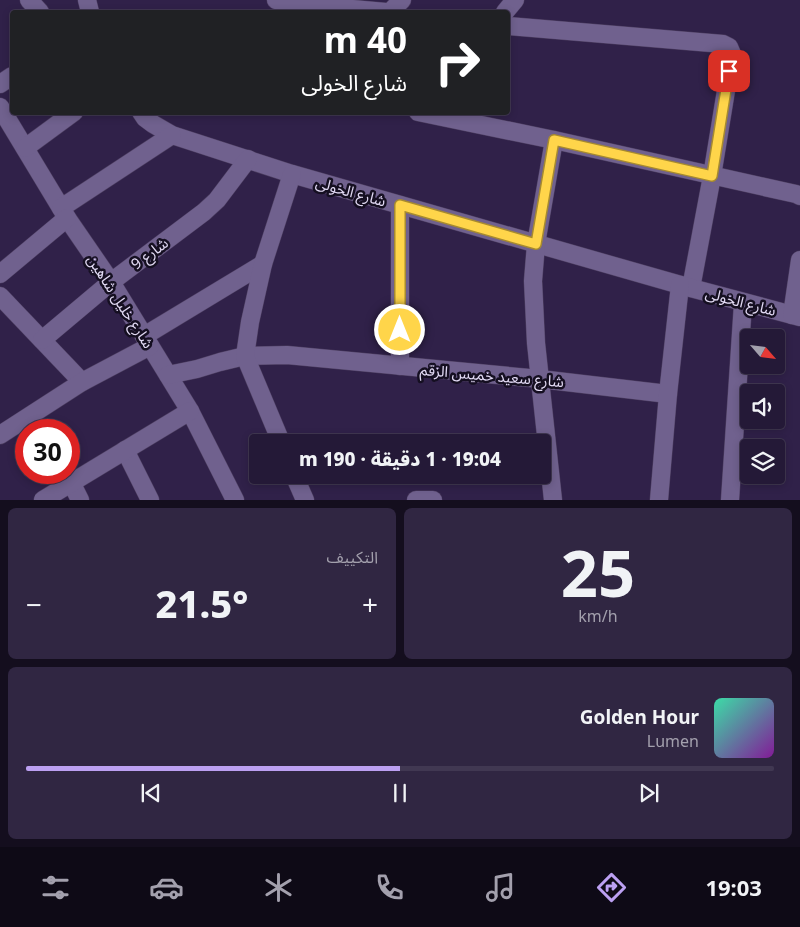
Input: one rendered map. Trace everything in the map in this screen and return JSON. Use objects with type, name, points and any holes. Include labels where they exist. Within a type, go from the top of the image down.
[{"type":"street","points":[[29,0],[38,10]]},
{"type":"street","points":[[392,10],[402,0]]},
{"type":"street","points":[[507,10],[515,0]]},
{"type":"street","points":[[288,1],[368,10]]},
{"type":"street","points":[[510,26],[722,44],[729,47],[732,54],[712,176],[685,286],[668,394],[659,500]]},
{"type":"street","name":"شارع خليل شاهين","points":[[0,107],[64,213],[111,282],[190,411],[235,500]]},
{"type":"street","points":[[25,148],[70,115]]},
{"type":"street","name":"شارع الخولى","points":[[143,115],[153,124],[172,135],[292,174],[796,316]]},
{"type":"street","points":[[433,115],[554,140],[800,196]]},
{"type":"street","points":[[0,274],[64,213],[172,135]]},
{"type":"street","points":[[553,500],[534,316],[534,281],[536,244],[554,140]]},
{"type":"street","name":"شارع 9","points":[[42,340],[111,282],[218,200],[248,159]]},
{"type":"street","points":[[278,434],[245,356],[250,322],[263,264],[292,174]]},
{"type":"street","points":[[400,205],[400,366]]},
{"type":"street","points":[[796,316],[800,260]]},
{"type":"street","points":[[0,435],[263,264]]},
{"type":"street","points":[[0,296],[82,382]]},
{"type":"street","points":[[730,500],[743,302]]},
{"type":"street","name":"شارع سعيد خميس الزقم","points":[[168,375],[245,356],[287,354],[540,379],[668,394]]},
{"type":"street","points":[[80,477],[190,411]]},
{"type":"street","points":[[125,450],[150,500]]},
{"type":"street","points":[[43,500],[68,484]]},
{"type":"street","points":[[72,484],[80,500]]},
{"type":"street","points":[[298,484],[304,500]]},
{"type":"street","points":[[416,500],[433,500]]},
{"type":"route","points":[[400,330],[400,205],[536,244],[554,140],[712,176],[729,71]]}]
